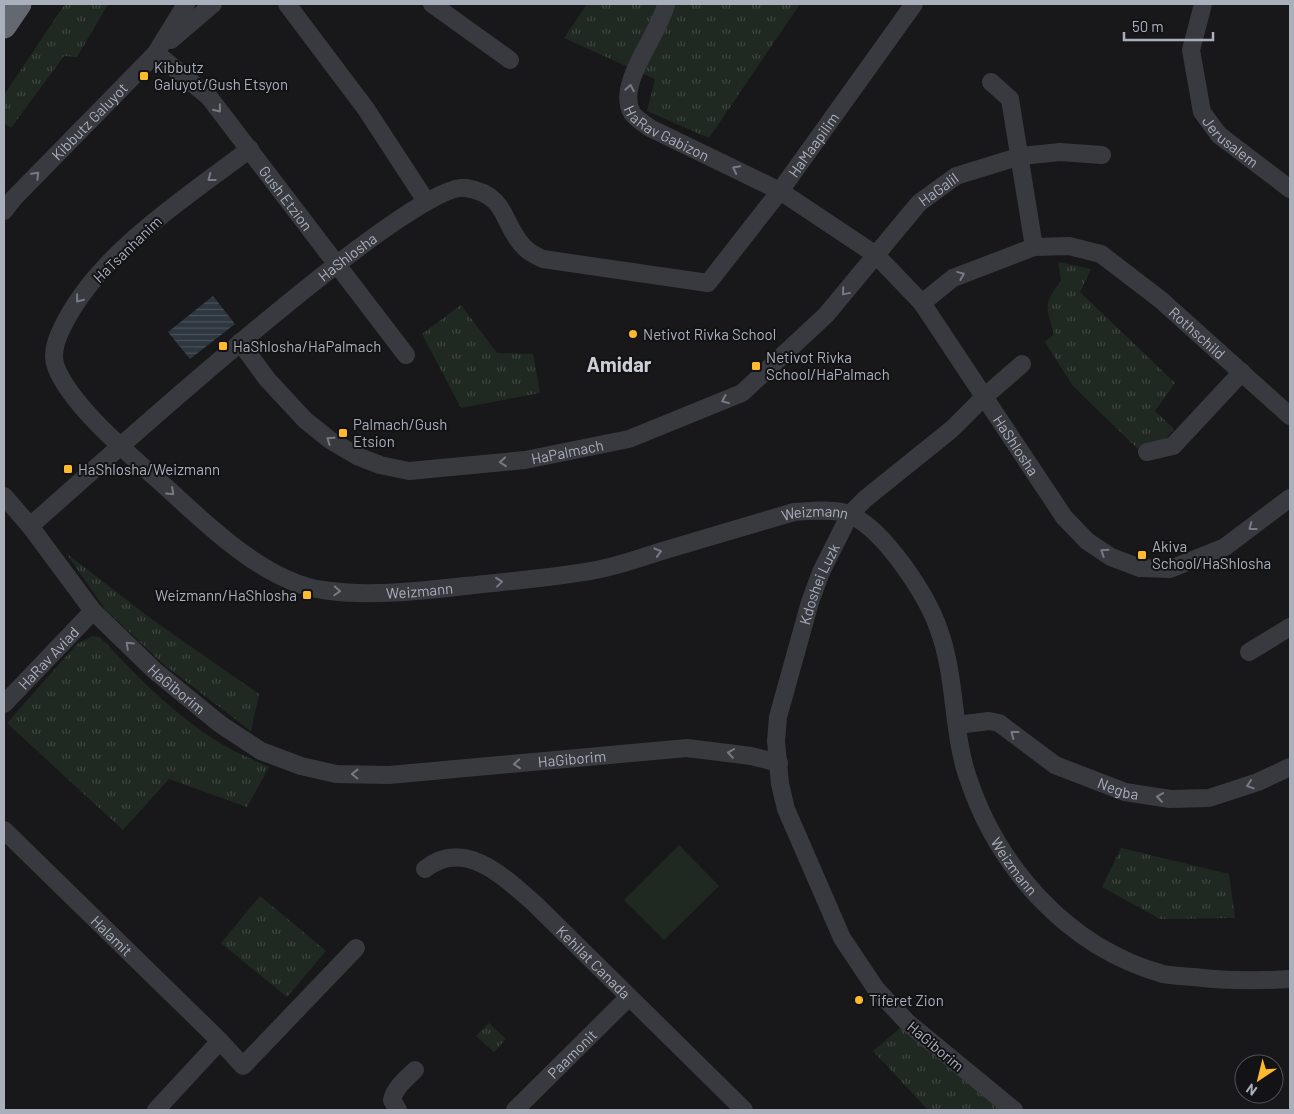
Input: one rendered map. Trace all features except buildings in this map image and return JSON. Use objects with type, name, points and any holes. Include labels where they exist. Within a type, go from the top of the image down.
[{"type":"highway","points":[[4,26],[19,4]]},
{"type":"street","name":"Kibbutz Galuyot","points":[[4,212],[14,198],[156,53],[186,4]]},
{"type":"street","points":[[156,53],[214,4]]},
{"type":"street","points":[[287,4],[366,109],[426,201]]},
{"type":"street","points":[[432,4],[510,60]]},
{"type":"street","name":"HaRav Gabizon","points":[[666,4],[630,82],[628,99],[632,114],[650,128],[780,192]]},
{"type":"street","name":"HaMaapilim","points":[[708,283],[780,192],[914,4]]},
{"type":"street","name":"Jerusalem","points":[[1203,4],[1192,50],[1202,112],[1219,136],[1290,189]]},
{"type":"street","name":"Gush Etzion","points":[[156,53],[209,97],[406,355]]},
{"type":"street","points":[[922,304],[953,278],[1034,247],[1021,156],[1010,99],[991,82]]},
{"type":"street","name":"HaTsanhanim","points":[[122,447],[64,384],[54,363],[55,343],[71,309],[102,270],[164,213],[250,149]]},
{"type":"street","name":"HaGalil","points":[[876,255],[919,203],[956,176],[1021,156],[1060,152],[1102,155]]},
{"type":"street","name":"HaShlosha","points":[[30,526],[240,342],[336,265],[426,201],[446,191],[464,187],[484,193],[499,205],[523,246],[543,259],[708,283]]},
{"type":"street","name":"HaShlosha","points":[[780,192],[876,255],[922,304],[1064,517],[1087,541],[1111,557],[1140,568],[1170,569],[1225,547],[1290,498]]},
{"type":"street","name":"Rothschild","points":[[1034,247],[1069,246],[1101,254],[1161,300],[1290,416]]},
{"type":"street","name":"HaPalmach","points":[[240,342],[267,379],[305,420],[330,440],[357,456],[409,471],[525,460],[629,439],[742,393],[826,315],[876,255]]},
{"type":"street","name":"Kdoshei Luzk","points":[[778,763],[776,742],[778,717],[810,602],[821,572],[850,514],[865,499],[952,430],[984,397],[1022,364]]},
{"type":"street","points":[[1147,452],[1173,446],[1242,372]]},
{"type":"street","name":"Weizmann","points":[[122,447],[200,519],[253,560],[291,581],[322,590],[359,592],[437,589],[598,570],[794,512],[816,510],[850,514],[869,527],[887,544],[916,586],[939,630],[953,691],[966,774],[992,835],[1008,861],[1033,892],[1068,924],[1111,954],[1164,974],[1234,982],[1290,979]]},
{"type":"street","points":[[4,496],[30,526]]},
{"type":"street","name":"HaGiborim","points":[[30,526],[93,612],[155,671],[220,724],[261,751],[310,768],[336,774],[389,775],[687,748],[751,756],[778,763],[780,784],[798,840],[842,938],[876,989],[907,1022],[1014,1110]]},
{"type":"street","name":"HaRav Aviad","points":[[4,704],[93,612]]},
{"type":"street","points":[[1249,652],[1290,627]]},
{"type":"street","name":"Negba","points":[[957,725],[982,721],[999,723],[1055,765],[1125,792],[1170,799],[1209,798],[1256,783],[1290,767]]},
{"type":"street","name":"Halamit","points":[[4,830],[244,1066],[356,948]]},
{"type":"street","name":"Kehilat Canada","points":[[425,869],[435,860],[458,856],[490,868],[535,904],[744,1110]]},
{"type":"street","name":"Paamonit","points":[[527,1106],[629,997]]},
{"type":"street","points":[[156,1110],[220,1041]]},
{"type":"street","points":[[398,1110],[392,1100],[393,1095],[396,1089],[414,1070]]},
{"type":"green space","points":[[65,4],[108,4],[77,57],[64,56],[11,128],[4,123],[4,95]]},
{"type":"green space","points":[[587,4],[800,4],[709,138],[647,111],[655,79],[564,38]]},
{"type":"green space","points":[[1058,262],[1091,269],[1080,292],[1175,383],[1155,411],[1174,429],[1163,443],[1138,449],[1073,386],[1045,342],[1054,334],[1048,306],[1051,295],[1061,281]]},
{"type":"green space","points":[[461,305],[497,353],[533,354],[540,393],[461,408],[422,334]]},
{"type":"green space","points":[[66,553],[150,618],[259,694],[251,731],[163,664],[105,609]]},
{"type":"green space","points":[[92,636],[99,637],[106,643],[162,700],[193,725],[232,750],[269,767],[247,807],[169,779],[123,830],[7,723],[77,644]]},
{"type":"green space","points":[[679,845],[719,886],[664,940],[624,900]]},
{"type":"green space","points":[[1121,848],[1229,874],[1235,918],[1160,919],[1102,887]]},
{"type":"green space","points":[[260,896],[326,951],[287,997],[221,943]]},
{"type":"green space","points":[[907,1022],[1014,1110],[928,1110],[873,1051]]},
{"type":"green space","points":[[489,1023],[506,1039],[494,1052],[476,1036]]},
{"type":"shaded area","points":[[213,296],[235,324],[190,359],[168,332]]},
{"type":"place","name":"Kibbutz Galuyot/Gush Etsyon","points":[[144,76]]},
{"type":"place","name":"Netivot Rivka School","points":[[633,334]]},
{"type":"place","name":"HaShlosha/HaPalmach","points":[[223,346]]},
{"type":"place","name":"Netivot Rivka School/HaPalmach","points":[[756,366]]},
{"type":"place","name":"Palmach/Gush Etsion","points":[[343,433]]},
{"type":"place","name":"HaShlosha/Weizmann","points":[[68,469]]},
{"type":"place","name":"Akiva School/HaShlosha","points":[[1142,555]]},
{"type":"place","name":"Weizmann/HaShlosha","points":[[307,595]]},
{"type":"place","name":"Tiferet Zion","points":[[859,1000]]},
{"type":"district","name":"Amidar","points":[[619,364]]}]
